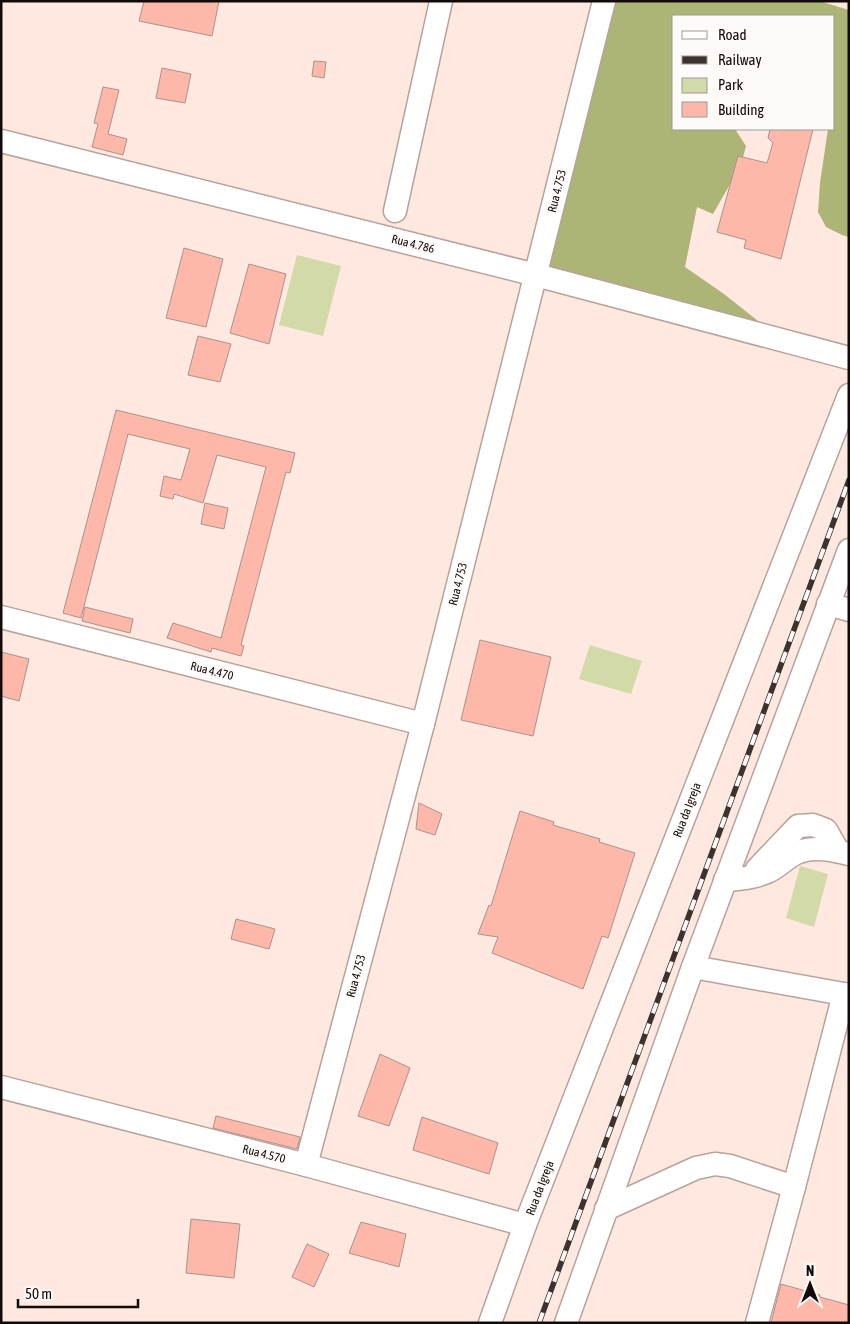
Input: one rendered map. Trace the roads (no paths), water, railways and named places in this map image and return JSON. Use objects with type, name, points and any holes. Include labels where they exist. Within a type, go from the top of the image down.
[{"type":"street","points":[[395,212],[441,1]]},
{"type":"street","name":"Rua 4.753","points":[[306,1164],[424,724],[604,1]]},
{"type":"street","name":"Rua 4.786","points":[[1,141],[536,274],[849,358]]},
{"type":"street","name":"Rua da Igreja","points":[[490,1323],[525,1225],[849,395]]},
{"type":"street","points":[[567,1322],[725,880],[839,607],[849,550]]},
{"type":"street","name":"Rua 4.470","points":[[1,617],[424,724]]},
{"type":"street","points":[[725,880],[748,878],[769,872],[799,852],[818,848],[843,852]]},
{"type":"street","points":[[693,967],[846,995],[758,1323]]},
{"type":"street","name":"Rua 4.570","points":[[1,1087],[306,1164],[525,1225]]},
{"type":"street","points":[[606,1209],[696,1168],[715,1164],[730,1166],[794,1187]]},
{"type":"railway","points":[[539,1323],[849,480]]}]
